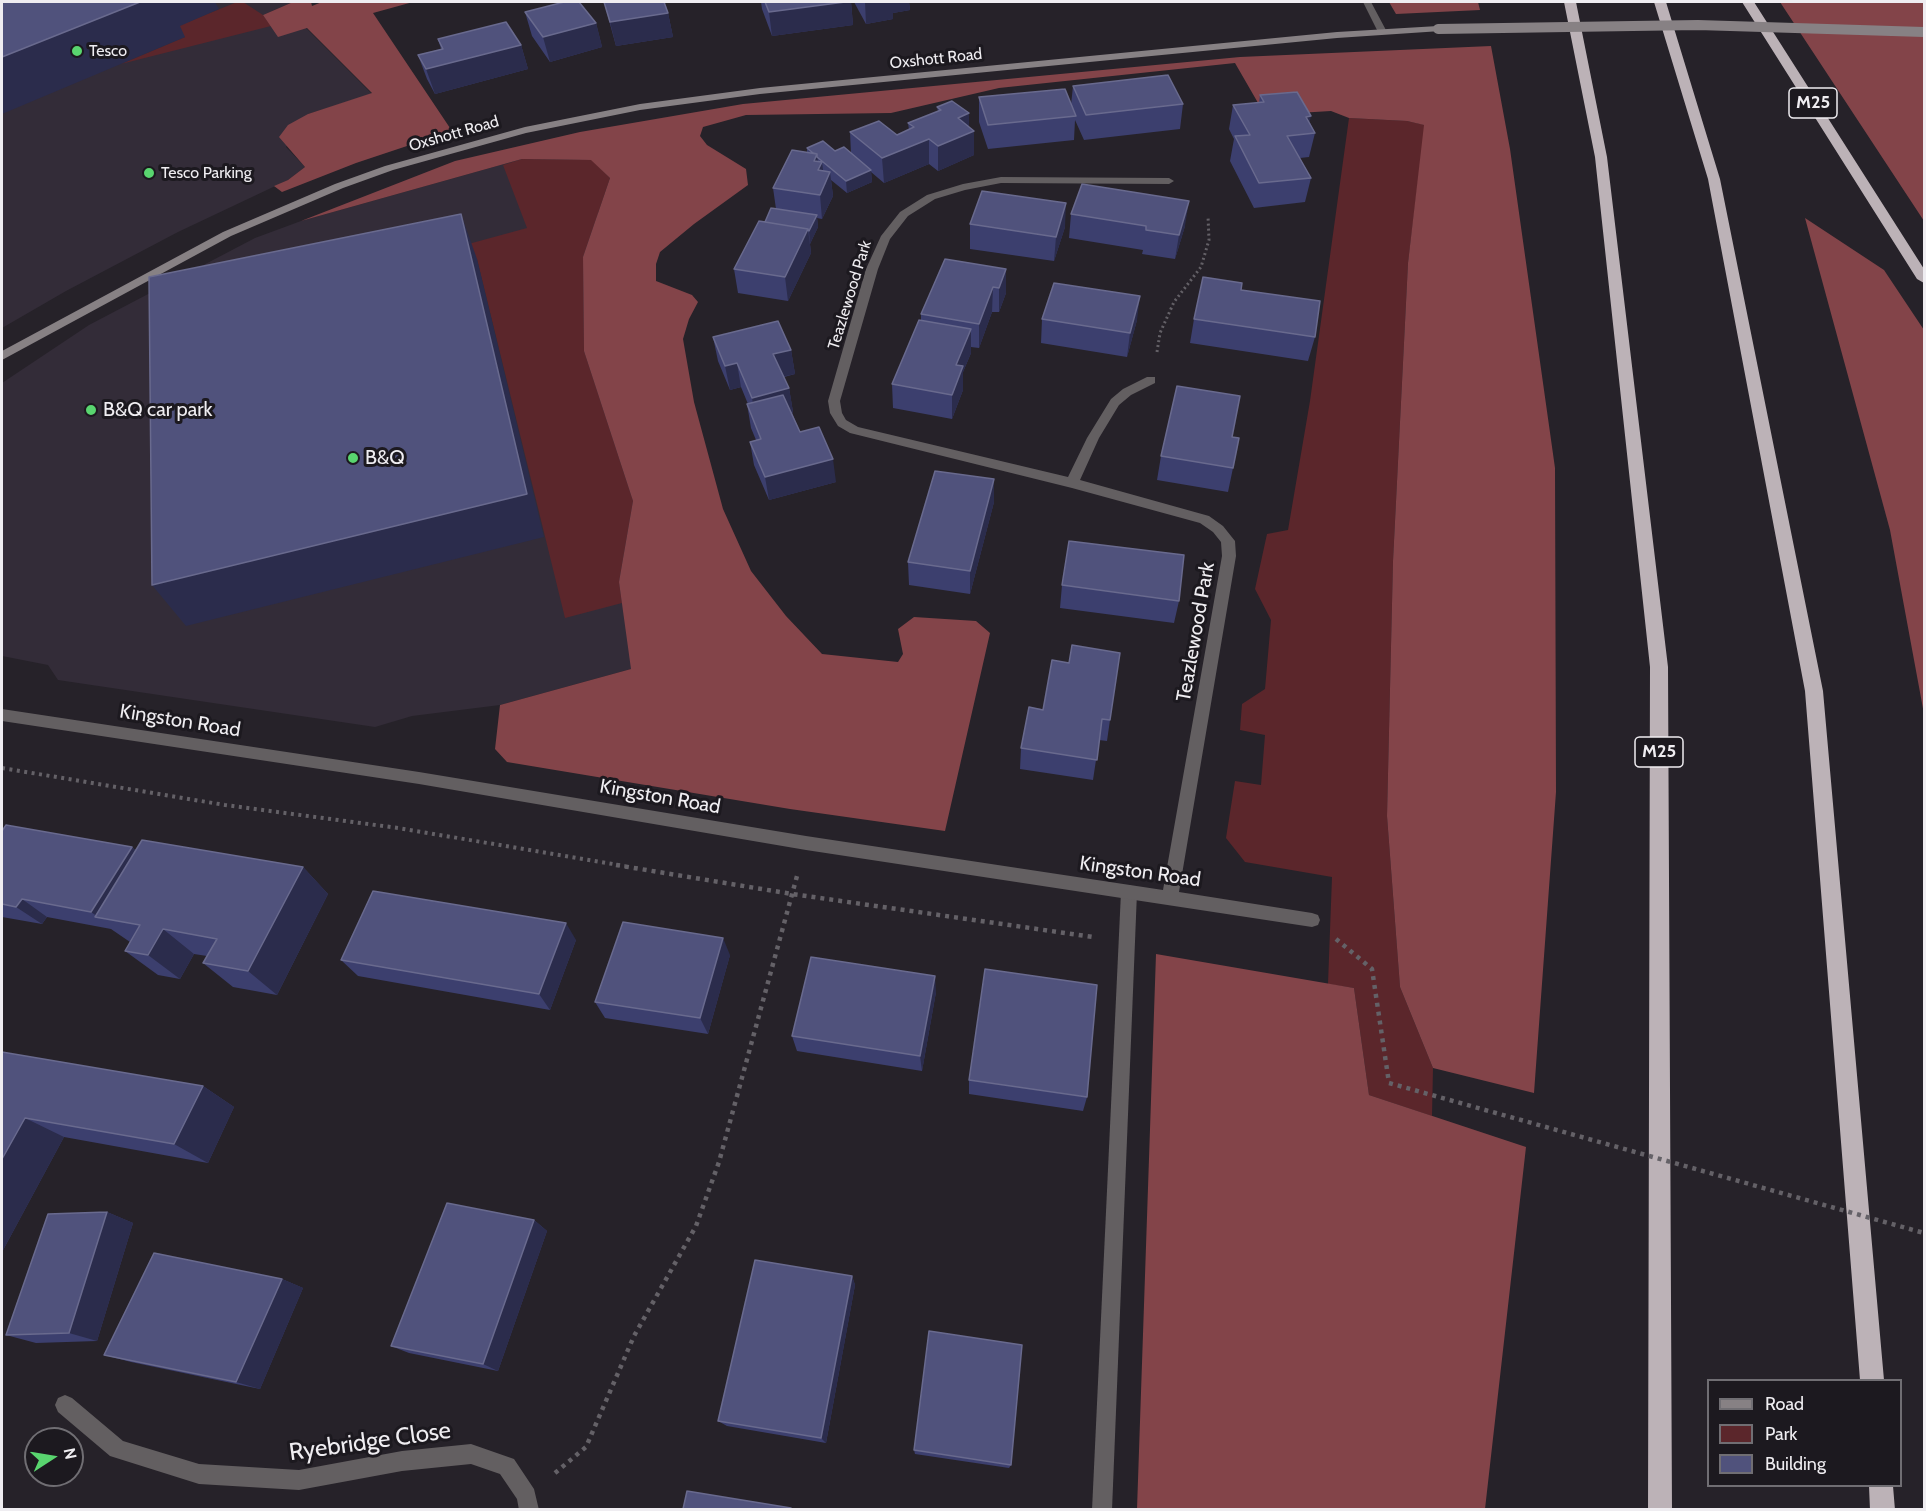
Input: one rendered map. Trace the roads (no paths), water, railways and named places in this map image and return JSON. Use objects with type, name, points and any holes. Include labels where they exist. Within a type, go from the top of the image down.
[{"type":"highway","name":"M25","points":[[1570,2],[1601,157],[1659,667],[1660,1509]]},
{"type":"highway","points":[[1660,2],[1714,178],[1814,691],[1872,1379]]},
{"type":"highway","name":"M25","points":[[1748,2],[1924,279]]},
{"type":"highway","points":[[1881,1487],[1883,1509]]},
{"type":"main road","name":"Oxshott Road","points":[[2,356],[133,282],[237,229],[339,186],[389,168],[525,130],[640,107],[760,91],[1382,32],[1597,25],[1687,25],[1924,32]]},
{"type":"street","points":[[1367,2],[1382,32]]},
{"type":"street","name":"Teazlewood Park","points":[[1169,181],[1001,180],[963,187],[931,197],[904,214],[885,238],[872,269],[834,401],[836,413],[842,423],[854,430],[1072,483],[1204,519],[1218,529],[1228,541],[1229,556],[1170,897]]},
{"type":"street","points":[[1072,483],[1093,438],[1111,408],[1127,392],[1151,380]]},
{"type":"street","name":"Kingston Road","points":[[2,715],[419,778],[806,843],[1312,920]]},
{"type":"street","points":[[1102,1509],[1129,892]]},
{"type":"street","name":"Ryebridge Close","points":[[65,1405],[117,1449],[199,1474],[298,1480],[402,1461],[471,1454],[507,1466],[528,1503]]},
{"type":"place","name":"Tesco","points":[[77,51]]},
{"type":"place","name":"Tesco Parking","points":[[149,173]]},
{"type":"place","name":"B&Q car park","points":[[91,410]]},
{"type":"place","name":"B&Q","points":[[353,458]]}]
